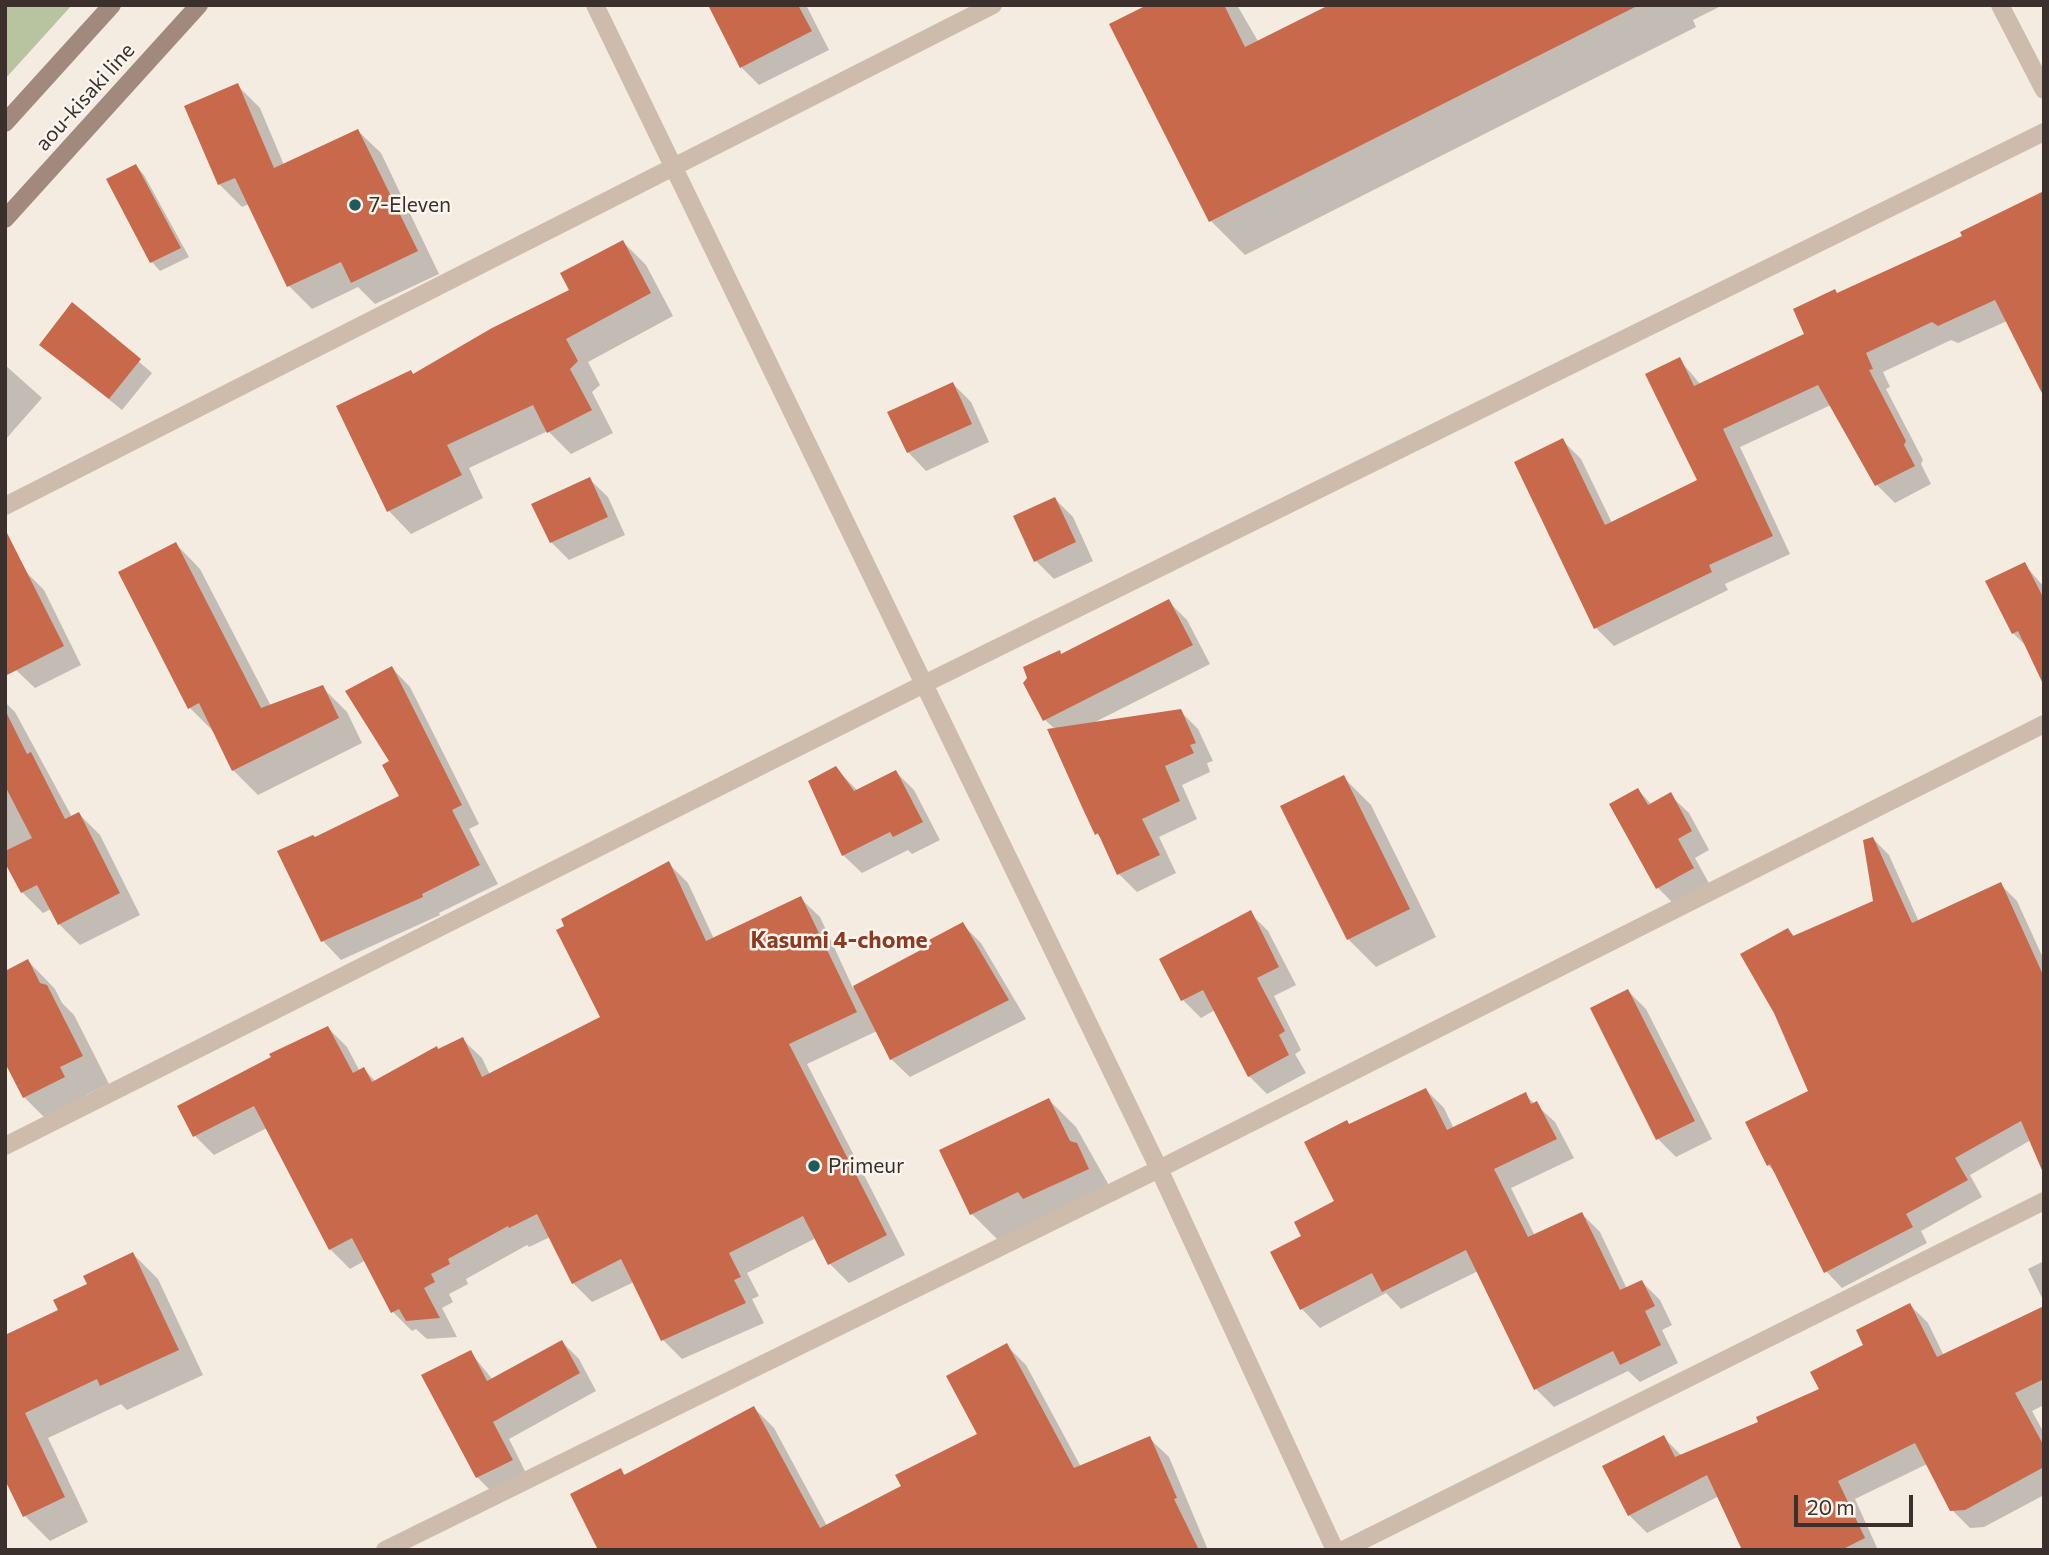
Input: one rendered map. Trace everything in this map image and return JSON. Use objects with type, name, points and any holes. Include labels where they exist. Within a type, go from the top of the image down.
[{"type":"main road","name":"aou-kisaki line","points":[[5,122],[112,5]]},
{"type":"main road","name":"aou-kisaki line","points":[[5,219],[198,5]]},
{"type":"street","points":[[595,5],[1159,1169],[1335,1550]]},
{"type":"street","points":[[5,506],[672,165],[993,5]]},
{"type":"street","points":[[2000,5],[2044,90]]},
{"type":"street","points":[[5,1146],[924,684],[2044,132]]},
{"type":"street","points":[[385,1550],[1159,1169],[2044,724]]},
{"type":"street","points":[[1343,1550],[2044,1201]]},
{"type":"green space","points":[[5,5],[72,5],[5,79]]},
{"type":"building","points":[[708,5],[798,5],[812,31],[740,68]]},
{"type":"building","points":[[1147,5],[1224,5],[1245,47],[1329,5],[1639,5],[1209,222],[1109,24]]},
{"type":"building","points":[[238,83],[274,168],[358,129],[418,251],[351,283],[341,262],[287,287],[235,178],[218,185],[184,106]]},
{"type":"building","points":[[136,164],[181,248],[150,263],[106,179]]},
{"type":"building","points":[[2044,191],[2044,397],[1995,300],[1938,326],[1932,322],[1866,353],[1873,369],[1869,370],[1906,441],[1904,445],[1915,466],[1875,486],[1818,385],[1723,429],[1773,536],[1709,565],[1712,572],[1594,629],[1514,462],[1563,438],[1605,525],[1697,480],[1645,374],[1680,357],[1694,386],[1804,334],[1793,309],[1835,289],[1837,293],[1962,236],[1960,232]]},
{"type":"building","points":[[623,240],[651,293],[566,339],[578,361],[570,369],[592,410],[547,433],[533,405],[447,445],[462,475],[387,512],[336,406],[411,370],[413,374],[492,328],[569,290],[560,273]]},
{"type":"building","points":[[72,302],[141,359],[109,399],[39,345]]},
{"type":"building","points":[[953,382],[972,424],[907,453],[887,412]]},
{"type":"building","points":[[590,477],[608,517],[550,543],[531,504]]},
{"type":"building","points":[[1055,497],[1076,542],[1034,562],[1013,516]]},
{"type":"building","points":[[5,529],[64,646],[5,676]]},
{"type":"building","points":[[176,542],[261,708],[323,685],[339,718],[232,771],[199,703],[188,709],[118,572]]},
{"type":"building","points":[[2025,562],[2044,599],[2044,686],[2018,631],[2012,634],[1985,581]]},
{"type":"building","points":[[1169,599],[1193,645],[1043,721],[1023,683],[1027,678],[1023,667],[1060,650],[1061,654]]},
{"type":"building","points":[[392,666],[462,805],[452,810],[480,865],[422,894],[423,897],[321,942],[277,851],[313,835],[315,837],[399,796],[382,765],[389,761],[345,691]]},
{"type":"building","points":[[1181,709],[1196,743],[1190,745],[1194,753],[1165,766],[1180,801],[1142,819],[1160,855],[1117,875],[1098,833],[1095,835],[1047,729]]},
{"type":"building","points":[[5,710],[27,754],[31,752],[65,819],[79,812],[120,893],[58,925],[37,885],[21,893],[5,863],[5,851],[32,838],[5,786]]},
{"type":"building","points":[[836,766],[854,791],[896,770],[923,822],[893,837],[890,832],[842,856],[808,781]]},
{"type":"building","points":[[1344,775],[1410,909],[1347,940],[1280,806]]},
{"type":"building","points":[[1638,788],[1648,805],[1671,792],[1692,831],[1678,839],[1694,868],[1656,889],[1609,804]]},
{"type":"building","points":[[1873,837],[1912,923],[2001,882],[2044,977],[2044,1175],[2021,1121],[1955,1158],[1968,1180],[1906,1214],[1913,1227],[1824,1273],[1770,1164],[1767,1166],[1745,1122],[1808,1091],[1774,1013],[1740,954],[1788,928],[1793,936],[1873,901],[1863,840]]},
{"type":"building","points":[[669,861],[706,941],[801,896],[857,1012],[789,1044],[887,1235],[828,1265],[803,1216],[729,1253],[741,1277],[734,1280],[746,1303],[661,1341],[621,1259],[572,1284],[537,1214],[509,1228],[508,1226],[448,1259],[450,1264],[431,1274],[435,1282],[424,1288],[440,1318],[406,1321],[399,1309],[391,1313],[352,1238],[329,1250],[254,1106],[193,1137],[177,1106],[271,1057],[269,1054],[328,1026],[353,1073],[364,1067],[372,1082],[437,1046],[438,1049],[463,1037],[482,1077],[600,1017],[556,930],[564,926],[561,919]]},
{"type":"building","points":[[1251,910],[1279,967],[1257,978],[1285,1031],[1279,1035],[1289,1055],[1248,1077],[1203,990],[1181,1001],[1159,959]]},
{"type":"building","points":[[963,922],[1009,1000],[890,1060],[853,986],[932,944],[929,940]]},
{"type":"building","points":[[28,959],[40,983],[47,985],[83,1056],[60,1067],[65,1077],[23,1098],[5,1063],[5,971]]},
{"type":"building","points":[[1628,989],[1695,1121],[1656,1140],[1590,1008]]},
{"type":"building","points":[[1426,1088],[1447,1130],[1526,1092],[1531,1104],[1537,1101],[1557,1139],[1494,1169],[1528,1237],[1582,1212],[1620,1290],[1642,1280],[1655,1306],[1645,1311],[1661,1345],[1620,1365],[1613,1351],[1534,1390],[1466,1250],[1382,1292],[1372,1273],[1300,1310],[1270,1252],[1301,1236],[1294,1222],[1334,1201],[1304,1142],[1347,1120],[1349,1124]]},
{"type":"building","points":[[1049,1098],[1070,1141],[1077,1143],[1089,1169],[1023,1199],[1018,1192],[970,1215],[939,1150]]},
{"type":"building","points":[[133,1252],[179,1350],[100,1386],[97,1379],[25,1413],[65,1497],[23,1517],[5,1480],[5,1335],[58,1310],[53,1300],[87,1284],[83,1276]]},
{"type":"building","points":[[1910,1303],[1937,1357],[2044,1306],[2044,1379],[2015,1393],[2044,1446],[2044,1467],[1965,1510],[1950,1511],[1915,1443],[1838,1481],[1865,1538],[1841,1550],[1742,1550],[1707,1475],[1628,1516],[1602,1466],[1664,1435],[1675,1457],[1758,1422],[1756,1417],[1819,1389],[1810,1372],[1863,1345],[1856,1330]]},
{"type":"building","points":[[562,1340],[580,1373],[493,1422],[513,1460],[476,1478],[421,1375],[471,1350],[487,1381]]},
{"type":"building","points":[[1007,1343],[1074,1468],[1150,1436],[1177,1498],[1174,1499],[1199,1550],[598,1550],[570,1494],[621,1468],[624,1475],[754,1406],[820,1528],[901,1486],[895,1475],[977,1434],[946,1376]]},
{"type":"place","name":"7-Eleven","points":[[355,205]]},
{"type":"place","name":"Primeur","points":[[814,1166]]},
{"type":"district","name":"Kasumi 4-chome","points":[[839,940]]}]
